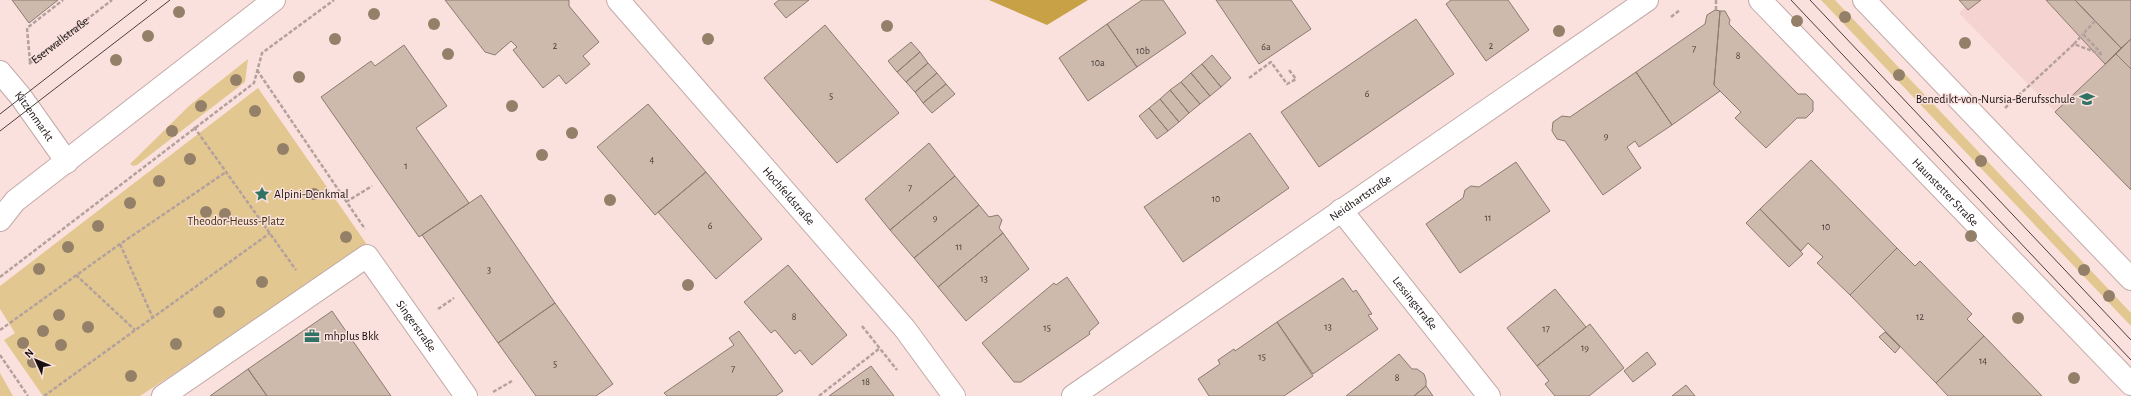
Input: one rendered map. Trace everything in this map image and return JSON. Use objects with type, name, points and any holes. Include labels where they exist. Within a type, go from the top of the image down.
[{"type":"street","points":[[0,220],[7,204],[67,162],[274,0]]},
{"type":"street","name":"Hochfeldstraße","points":[[618,0],[905,329],[954,396]]},
{"type":"street","name":"Neidhartstraße","points":[[1073,396],[1648,0]]},
{"type":"street","name":"Haunstetter Straße","points":[[1760,0],[2131,384]]},
{"type":"street","points":[[1864,0],[2131,279]]},
{"type":"street","name":"Kitzenmarkt","points":[[4,76],[67,162]]},
{"type":"street","name":"Lessingstraße","points":[[1341,210],[1489,396]]},
{"type":"street","points":[[163,396],[367,256]]},
{"type":"street","name":"Singerstraße","points":[[367,256],[466,396]]},
{"type":"path","points":[[30,63],[27,28],[63,0]]},
{"type":"path","name":"Eserwallstraße","points":[[4,76],[30,63],[112,0]]},
{"type":"path","points":[[0,277],[194,127],[254,83],[262,53],[334,0]]},
{"type":"path","points":[[1716,0],[1716,10]]},
{"type":"path","points":[[2029,86],[2074,44],[2095,21]]},
{"type":"path","points":[[2074,44],[2103,55],[2083,34]]},
{"type":"path","points":[[1249,78],[1271,62],[1287,84],[1296,79],[1289,70]]},
{"type":"path","points":[[257,70],[376,246],[367,256]]},
{"type":"path","points":[[194,127],[313,293]]},
{"type":"path","points":[[0,330],[120,244],[226,172]]},
{"type":"path","points":[[346,202],[372,186]]},
{"type":"path","points":[[44,396],[270,233]]},
{"type":"path","points":[[120,244],[153,318]]},
{"type":"path","points":[[76,275],[135,330]]},
{"type":"path","points":[[437,310],[454,298]]},
{"type":"path","points":[[820,396],[905,329]]},
{"type":"path","points":[[0,355],[28,396]]},
{"type":"path","points":[[488,395],[512,381]]},
{"type":"shaded area","points":[[989,0],[1088,0],[1047,25]]},
{"type":"shaded area","name":"Benedikt-von-Nursia-Berufsschule","points":[[1972,0],[2131,0],[2131,190],[1959,13]]},
{"type":"green space","points":[[1821,0],[1835,0],[2131,313],[2131,326]]},
{"type":"green space","points":[[248,59],[245,82],[137,165],[133,166],[130,164],[190,105]]},
{"type":"green space","name":"Theodor-Heuss-Platz","points":[[258,88],[368,246],[140,396],[43,396],[4,340],[15,333],[0,309],[0,286]]},
{"type":"green space","points":[[0,373],[13,396],[0,396]]},
{"type":"building","points":[[12,0],[58,0],[29,23]]},
{"type":"building","points":[[445,0],[569,0],[569,6],[599,42],[583,56],[590,64],[566,84],[559,75],[543,88],[513,50],[517,47],[511,41],[495,55],[485,52]]},
{"type":"building","points":[[779,0],[809,0],[786,18],[774,4]]},
{"type":"building","points":[[1142,0],[1163,0],[1186,33],[1137,67],[1107,24]]},
{"type":"building","points":[[1216,0],[1291,0],[1311,29],[1259,64]]},
{"type":"building","points":[[1451,0],[1508,0],[1529,30],[1486,61],[1446,4]]},
{"type":"building","points":[[1959,0],[1981,0],[1968,10]]},
{"type":"building","points":[[2046,0],[2075,0],[2121,48],[2105,64]]},
{"type":"building","points":[[2075,0],[2131,0],[2131,39],[2121,48]]},
{"type":"building","points":[[1715,10],[1720,11],[1714,85],[1720,91],[1672,125],[1636,72],[1705,24],[1707,15]]},
{"type":"building","points":[[1720,11],[1725,11],[1730,20],[1729,24],[1798,94],[1806,94],[1813,101],[1813,111],[1806,118],[1797,118],[1766,148],[1735,118],[1741,112],[1714,85]]},
{"type":"building","points":[[1416,19],[1454,74],[1319,167],[1281,112]]},
{"type":"building","points":[[1107,24],[1137,67],[1088,101],[1059,58]]},
{"type":"building","points":[[825,25],[899,113],[837,163],[764,78]]},
{"type":"building","points":[[2131,39],[2131,69],[2116,54]]},
{"type":"building","points":[[911,42],[920,52],[897,72],[888,61]]},
{"type":"building","points":[[404,45],[447,106],[416,128],[469,203],[419,237],[321,97],[371,61],[375,66]]},
{"type":"building","points":[[920,52],[928,63],[906,82],[897,72]]},
{"type":"building","points":[[2116,54],[2131,69],[2131,190],[2055,112]]},
{"type":"building","points":[[1212,55],[1231,78],[1221,87],[1202,64]]},
{"type":"building","points":[[928,63],[937,73],[915,92],[906,82]]},
{"type":"building","points":[[1202,64],[1221,87],[1210,96],[1191,73]]},
{"type":"building","points":[[1636,72],[1672,125],[1639,147],[1635,141],[1627,147],[1641,168],[1603,195],[1565,141],[1557,139],[1552,131],[1553,122],[1562,116],[1570,117]]},
{"type":"building","points":[[937,73],[946,84],[923,103],[915,92]]},
{"type":"building","points":[[1191,73],[1210,96],[1200,104],[1181,82]]},
{"type":"building","points":[[1181,82],[1200,104],[1189,113],[1170,90]]},
{"type":"building","points":[[946,84],[955,94],[932,113],[923,103]]},
{"type":"building","points":[[1170,90],[1189,113],[1179,122],[1160,99]]},
{"type":"building","points":[[1160,99],[1179,122],[1168,131],[1149,108]]},
{"type":"building","points":[[648,104],[706,172],[655,215],[597,147]]},
{"type":"building","points":[[1149,108],[1168,131],[1157,139],[1139,116]]},
{"type":"building","points":[[1250,133],[1289,188],[1183,262],[1144,207]]},
{"type":"building","points":[[929,143],[955,176],[890,230],[865,199]]},
{"type":"building","points":[[1811,160],[1897,248],[1850,295],[1817,263],[1823,257],[1808,243],[1801,251],[1760,209]]},
{"type":"building","points":[[1516,162],[1550,211],[1460,273],[1426,224],[1463,198],[1465,190],[1471,186],[1479,187]]},
{"type":"building","points":[[706,172],[762,239],[716,279],[658,212]]},
{"type":"building","points":[[955,176],[979,205],[914,258],[890,230]]},
{"type":"building","points":[[481,195],[555,303],[498,343],[422,235]]},
{"type":"building","points":[[979,205],[989,217],[998,215],[1002,220],[999,228],[1003,233],[938,287],[914,258]]},
{"type":"building","points":[[1760,209],[1803,254],[1789,267],[1746,223]]},
{"type":"building","points":[[1003,233],[1029,269],[966,321],[938,287]]},
{"type":"building","points":[[1897,248],[1915,266],[1920,261],[1972,314],[1967,319],[1984,336],[1936,383],[1850,295]]},
{"type":"building","points":[[788,265],[847,335],[812,365],[800,350],[795,354],[775,330],[771,333],[744,302]]},
{"type":"building","points":[[1067,277],[1099,323],[1089,332],[1090,334],[1021,382],[1014,382],[982,343],[1054,283],[1056,285]]},
{"type":"building","points":[[1343,278],[1353,292],[1356,290],[1372,314],[1368,315],[1378,329],[1313,374],[1277,322]]},
{"type":"building","points":[[1555,289],[1586,327],[1537,366],[1507,328]]},
{"type":"building","points":[[555,303],[613,384],[596,396],[536,396],[498,343]]},
{"type":"building","points":[[332,311],[391,396],[267,396],[248,369]]},
{"type":"building","points":[[1277,322],[1313,376],[1284,396],[1209,396],[1198,379],[1220,364],[1218,360],[1234,349],[1235,351]]},
{"type":"building","points":[[1590,324],[1624,368],[1589,396],[1555,396],[1545,384],[1549,381],[1537,366]]},
{"type":"building","points":[[739,331],[783,391],[776,396],[667,396],[664,393],[734,345],[729,338]]},
{"type":"building","points":[[1885,332],[1900,347],[1895,353],[1879,337]]},
{"type":"building","points":[[1984,336],[2042,396],[1948,396],[1936,383]]},
{"type":"building","points":[[1647,352],[1656,364],[1633,382],[1624,371]]},
{"type":"building","points":[[1399,354],[1412,369],[1417,369],[1424,374],[1426,386],[1414,396],[1346,396]]},
{"type":"building","points":[[871,366],[894,396],[829,396]]},
{"type":"building","points":[[248,369],[267,396],[210,396]]},
{"type":"building","points":[[1686,385],[1695,396],[1672,396]]},
{"type":"building","points":[[1426,386],[1433,396],[1414,396]]},
{"type":"tram line","points":[[0,114],[147,0]]},
{"type":"tram line","points":[[0,131],[170,0]]},
{"type":"tram line","points":[[1791,0],[2131,360]]},
{"type":"tram line","points":[[1810,0],[2131,340]]},
{"type":"place","name":"Benedikt-von-Nursia-Berufsschule","points":[[2087,99]]},
{"type":"place","name":"Alpini-Denkmal","points":[[262,194]]},
{"type":"place","name":"mhplus Bkk","points":[[312,336]]}]
